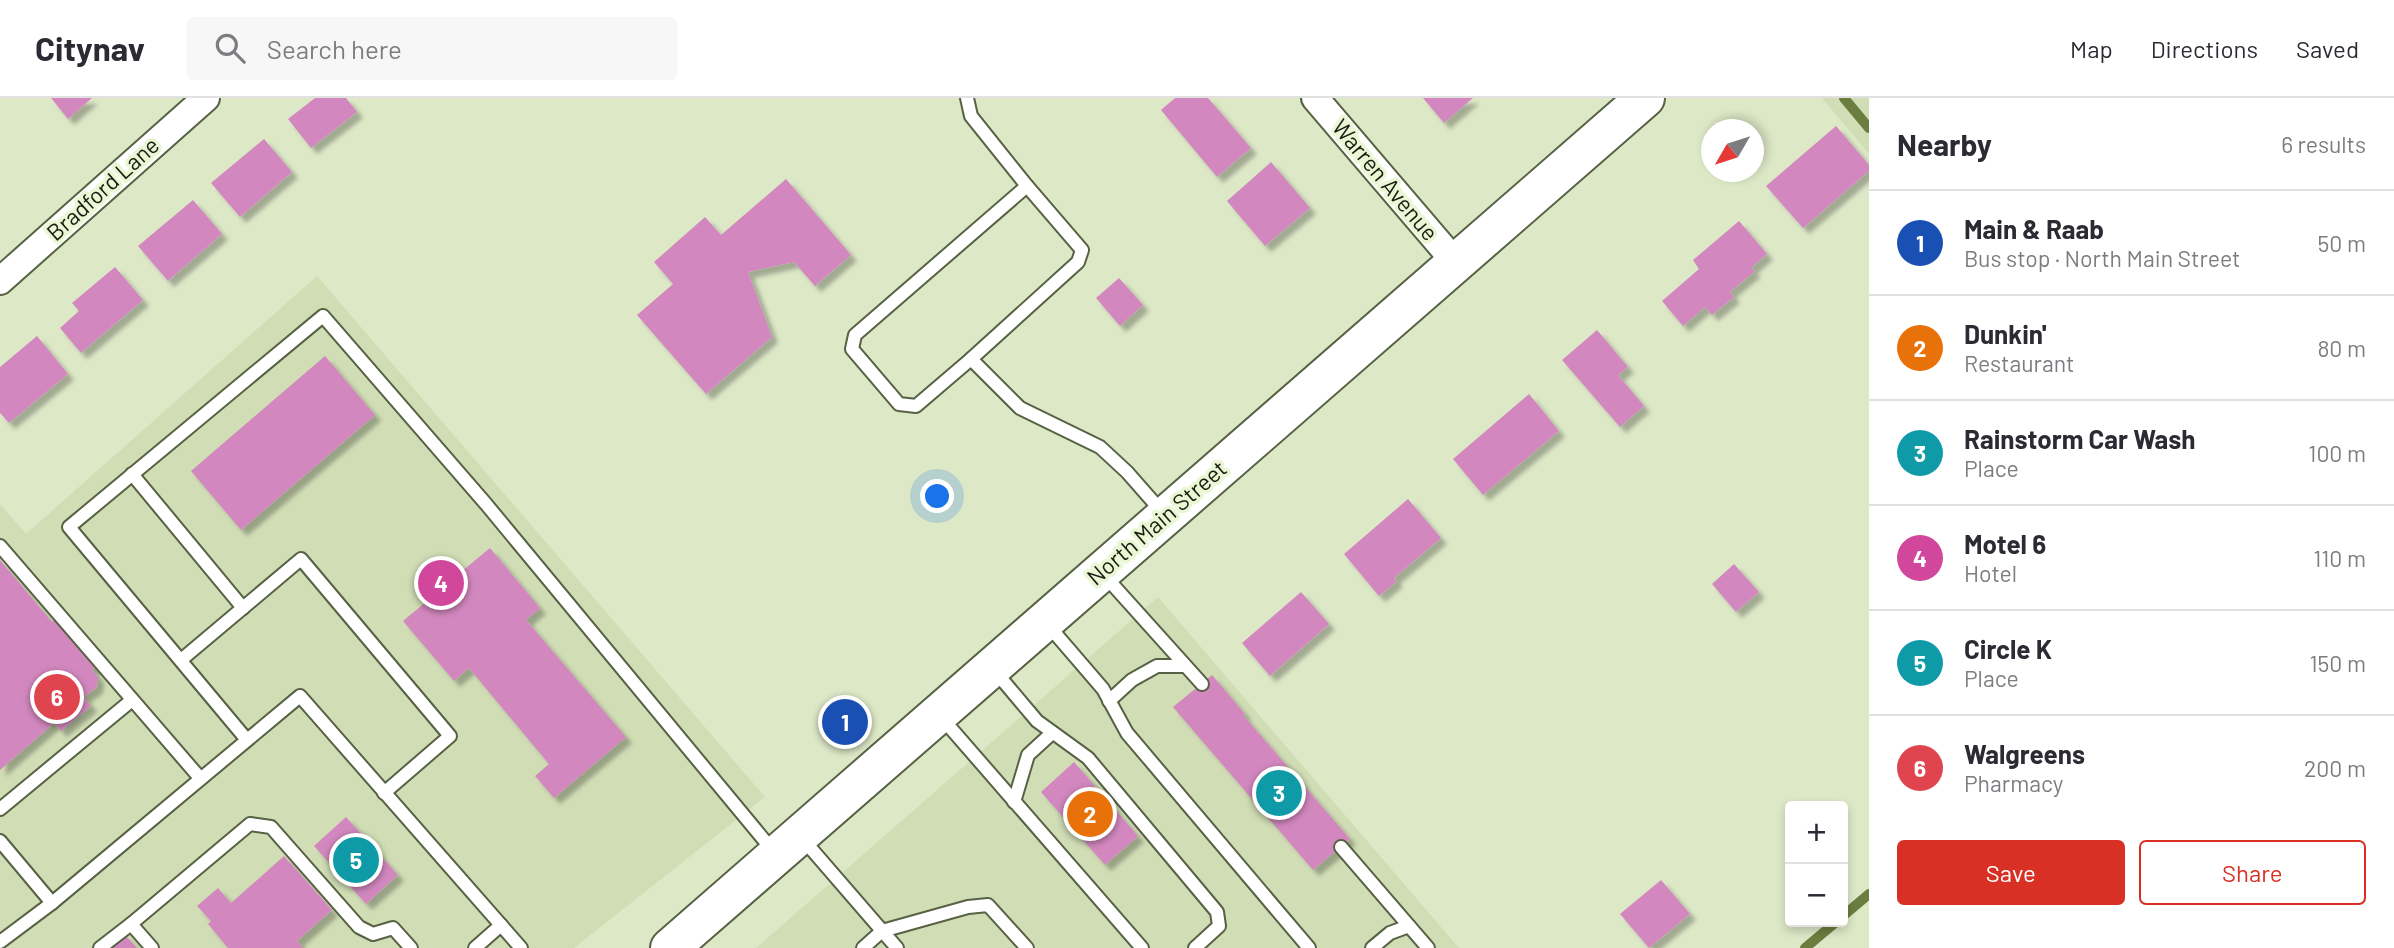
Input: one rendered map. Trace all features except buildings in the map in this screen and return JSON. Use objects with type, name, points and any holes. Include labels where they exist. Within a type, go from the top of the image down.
[{"type":"main road","name":"North Main Street","points":[[670,948],[1644,98]]},
{"type":"street","name":"Bradford Lane","points":[[0,281],[206,98]]},
{"type":"street","name":"Warren Avenue","points":[[1315,98],[1456,263]]},
{"type":"lane","points":[[967,98],[971,116],[1082,250],[1078,262],[916,406],[899,404],[852,349],[855,335],[1027,186]]},
{"type":"lane","points":[[247,740],[69,527],[323,316],[788,845],[897,948]]},
{"type":"lane","points":[[971,359],[1020,408],[1100,447],[1127,472],[1166,516]]},
{"type":"lane","points":[[132,474],[243,608]]},
{"type":"lane","points":[[0,546],[200,778]]},
{"type":"lane","points":[[181,660],[301,559],[450,736],[384,793]]},
{"type":"lane","points":[[1102,572],[1202,684]]},
{"type":"lane","points":[[1045,621],[1103,689],[1127,733],[1309,948]]},
{"type":"lane","points":[[1110,701],[1132,680],[1157,666],[1185,666]]},
{"type":"lane","points":[[992,667],[1037,721],[1088,758],[1217,912],[1219,926],[1195,948]]},
{"type":"lane","points":[[0,942],[52,903],[300,696],[520,948]]},
{"type":"lane","points":[[0,809],[132,700]]},
{"type":"lane","points":[[939,714],[1142,948]]},
{"type":"lane","points":[[1014,802],[1028,755],[1052,733]]},
{"type":"lane","points":[[100,948],[250,824],[271,827],[359,927],[373,934],[393,928],[411,948]]},
{"type":"lane","points":[[0,841],[52,903]]},
{"type":"lane","points":[[1341,847],[1428,948]]},
{"type":"lane","points":[[863,948],[882,931],[968,907],[988,905],[1027,948]]},
{"type":"lane","points":[[131,924],[152,948]]},
{"type":"lane","points":[[475,948],[501,925]]},
{"type":"lane","points":[[1372,948],[1390,933],[1409,926]]},
{"type":"shaded area","points":[[1822,98],[1869,98],[1869,154]]},
{"type":"shaded area","points":[[317,276],[765,797],[574,948],[0,948],[0,504],[26,534]]},
{"type":"shaded area","points":[[1158,597],[1459,948],[756,948]]},
{"type":"waterway","points":[[1844,98],[1869,128]]},
{"type":"waterway","points":[[1848,912],[1869,894]]},
{"type":"waterway","points":[[1805,948],[1830,927]]},
{"type":"place","name":"Motel 6","points":[[441,583]]},
{"type":"place","name":"Walgreens","points":[[57,697]]},
{"type":"place","name":"Main & Raab","points":[[845,722]]},
{"type":"place","name":"Rainstorm Car Wash","points":[[1279,793]]},
{"type":"place","name":"Dunkin'","points":[[1090,814]]},
{"type":"place","name":"Circle K","points":[[356,860]]}]
